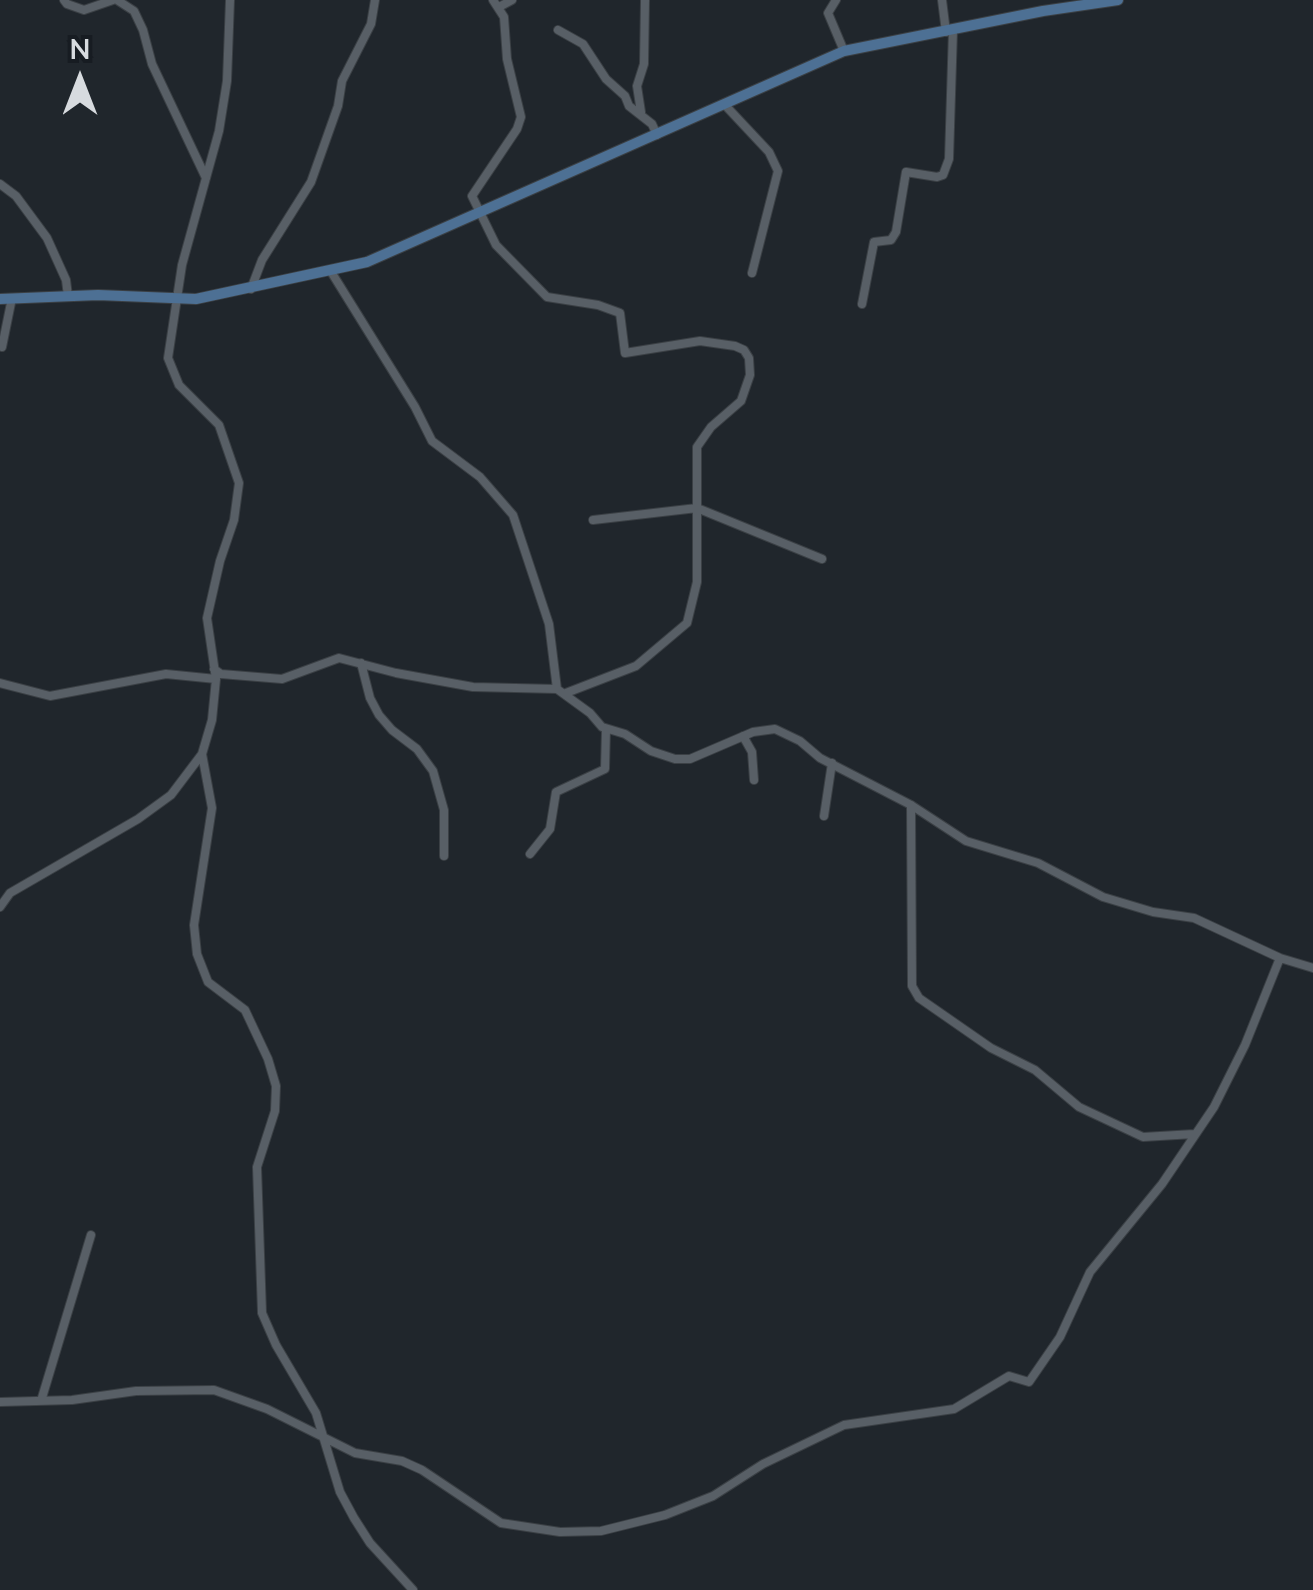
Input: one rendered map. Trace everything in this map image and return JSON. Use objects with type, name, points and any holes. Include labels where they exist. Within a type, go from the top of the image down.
[{"type":"main road","points":[[6,298],[216,297],[383,257],[478,211],[539,188],[604,155],[657,136],[844,51],[950,31],[1044,5],[1118,0]]},
{"type":"street","points":[[64,0],[84,10],[115,0],[134,12],[152,64],[206,178]]},
{"type":"street","points":[[0,907],[10,893],[171,795],[202,754],[212,720],[215,674],[207,618],[234,520],[239,482],[219,425],[190,398],[172,373],[168,358],[176,299],[228,81],[230,0]]},
{"type":"street","points":[[251,289],[262,260],[311,182],[338,106],[342,80],[371,24],[376,0]]},
{"type":"street","points":[[0,684],[50,696],[166,674],[192,679],[221,674],[282,679],[332,659],[346,659],[396,673],[473,686],[561,691],[636,666],[687,623],[698,582],[698,447],[710,427],[729,413],[746,390],[749,358],[744,350],[700,341],[625,353],[620,313],[539,293],[496,245],[473,193],[521,117],[509,70],[504,18],[496,4],[512,0]]},
{"type":"street","points":[[641,112],[637,86],[644,64],[645,0]]},
{"type":"street","points":[[836,0],[828,13],[844,51]]},
{"type":"street","points":[[862,304],[874,242],[890,240],[896,232],[906,172],[938,177],[943,175],[949,159],[950,31],[942,0]]},
{"type":"street","points":[[558,30],[583,44],[606,80],[652,124],[657,136]]},
{"type":"street","points":[[724,104],[769,152],[778,172],[752,273]]},
{"type":"street","points":[[0,184],[16,196],[46,238],[66,280],[68,296]]},
{"type":"street","points":[[330,270],[432,441],[480,477],[513,515],[549,624],[561,691],[606,729],[625,734],[656,753],[684,759],[743,736],[775,729],[912,805],[949,833],[1038,863],[1103,897],[1157,914],[1194,918],[1280,958],[1313,968]]},
{"type":"street","points":[[2,347],[6,298]]},
{"type":"street","points":[[593,520],[697,508],[822,559]]},
{"type":"street","points":[[361,663],[379,715],[417,749],[433,771],[444,810],[444,856]]},
{"type":"street","points":[[530,854],[550,828],[556,792],[605,769],[606,729]]},
{"type":"street","points":[[743,736],[752,752],[754,780]]},
{"type":"street","points":[[202,754],[212,808],[194,925],[196,954],[208,982],[244,1010],[268,1059],[276,1086],[269,1138],[257,1167],[260,1300],[276,1344],[316,1413],[340,1492],[370,1543],[412,1590]]},
{"type":"street","points":[[824,816],[832,763]]},
{"type":"street","points":[[912,805],[912,986],[919,998],[991,1048],[1035,1070],[1078,1108],[1143,1137],[1194,1134]]},
{"type":"street","points":[[0,1402],[214,1390],[267,1409],[354,1452],[402,1461],[422,1470],[501,1523],[548,1530],[601,1531],[665,1515],[722,1492],[763,1464],[844,1425],[954,1408],[1010,1376],[1029,1382],[1060,1336],[1090,1272],[1162,1184],[1214,1108],[1245,1045],[1280,958]]},
{"type":"street","points":[[40,1401],[91,1235]]}]
